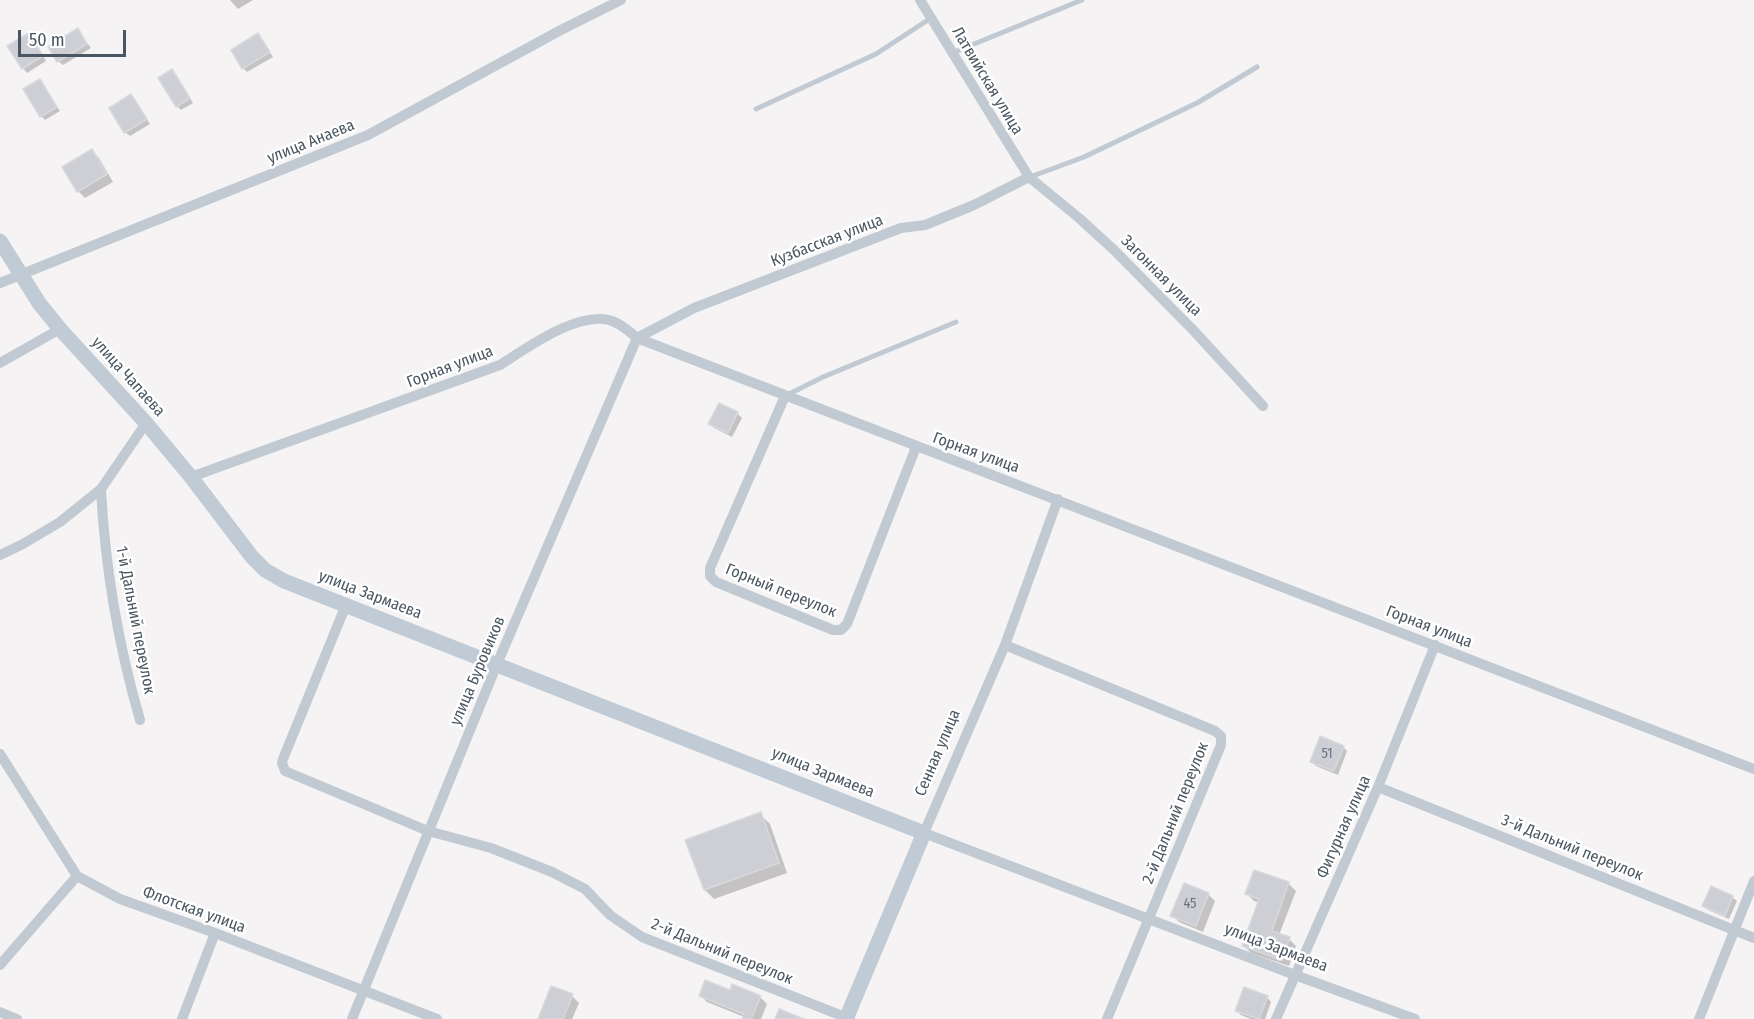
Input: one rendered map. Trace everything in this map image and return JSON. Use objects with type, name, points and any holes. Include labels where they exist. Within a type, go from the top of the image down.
[{"type":"street","name":"улица Анаева","points":[[0,283],[368,135],[559,31],[621,0]]},
{"type":"street","name":"Латвийская улица","points":[[920,0],[1029,177]]},
{"type":"street","name":"Кузбасская улица","points":[[637,338],[694,308],[901,228],[925,225],[974,205],[1029,177]]},
{"type":"street","name":"Загонная улица","points":[[1029,177],[1114,250],[1194,330],[1263,406]]},
{"type":"street","name":"улица Чапаева","points":[[0,241],[39,303],[146,423],[234,534]]},
{"type":"street","name":"Горная улица","points":[[191,477],[500,365],[536,342],[573,324],[592,320],[610,320],[637,338],[1754,769]]},
{"type":"street","points":[[0,363],[60,329]]},
{"type":"street","name":"улица Буровиков","points":[[352,1019],[497,664],[637,338]]},
{"type":"street","name":"Горный переулок","points":[[785,396],[710,568],[710,576],[716,582],[833,630],[841,630],[847,624],[916,447]]},
{"type":"street","points":[[0,555],[60,522],[101,489],[146,423]]},
{"type":"street","name":"1-й Дальний переулок","points":[[101,489],[107,570],[128,679],[140,720]]},
{"type":"street","name":"Сенная улица","points":[[848,1019],[924,833],[1005,645],[1058,499]]},
{"type":"street","name":"улица Зармаева","points":[[234,534],[265,570],[284,581],[924,833],[1415,1019]]},
{"type":"street","points":[[346,605],[283,759],[283,767],[288,773],[428,831]]},
{"type":"street","name":"2-й Дальний переулок","points":[[1005,645],[1215,731],[1221,736],[1221,745],[1107,1019]]},
{"type":"street","name":"Фигурная улица","points":[[1276,1019],[1378,787],[1435,645]]},
{"type":"street","name":"Флотская улица","points":[[0,754],[77,876],[120,899],[215,933],[437,1019]]},
{"type":"street","name":"3-й Дальний переулок","points":[[1378,787],[1754,938]]},
{"type":"street","name":"2-й Дальний переулок","points":[[428,831],[491,848],[552,872],[585,890],[610,915],[642,937],[848,1019]]},
{"type":"street","points":[[0,965],[77,876]]},
{"type":"street","points":[[1699,1019],[1754,880]]},
{"type":"street","points":[[183,1019],[215,933]]},
{"type":"street","points":[[0,1012],[17,1019]]},
{"type":"lane","points":[[952,53],[1082,0]]},
{"type":"lane","points":[[756,108],[876,54],[931,18]]},
{"type":"lane","points":[[1029,177],[1084,157],[1156,123],[1197,103],[1257,67]]},
{"type":"lane","points":[[785,396],[823,377],[956,322]]},
{"type":"building","points":[[78,28],[87,44],[57,62],[48,47]]},
{"type":"building","points":[[29,33],[43,56],[22,69],[7,46]]},
{"type":"building","points":[[258,33],[270,52],[242,69],[231,50]]},
{"type":"building","points":[[172,69],[190,98],[176,107],[158,78]]},
{"type":"building","points":[[40,79],[57,107],[40,117],[23,89]]},
{"type":"building","points":[[131,94],[147,119],[124,133],[109,108]]},
{"type":"building","points":[[92,149],[107,174],[77,192],[62,167]]},
{"type":"building","points":[[719,403],[738,412],[728,433],[708,424]]},
{"type":"building","points":[[1320,736],[1344,746],[1334,771],[1310,762]]},
{"type":"building","points":[[761,812],[779,863],[704,890],[685,840]]},
{"type":"building","points":[[1254,870],[1289,882],[1272,931],[1290,937],[1282,960],[1242,946],[1259,899],[1245,894]]},
{"type":"building","points":[[1184,883],[1209,893],[1196,926],[1170,916]]},
{"type":"building","points":[[1711,886],[1733,896],[1725,916],[1702,906]]},
{"type":"building","points":[[705,980],[730,990],[732,984],[761,996],[751,1019],[742,1019],[744,1014],[699,996]]},
{"type":"building","points":[[551,986],[573,994],[563,1019],[538,1019]]},
{"type":"building","points":[[1244,987],[1268,996],[1259,1019],[1235,1011]]},
{"type":"building","points":[[779,1009],[804,1019],[775,1019]]}]
